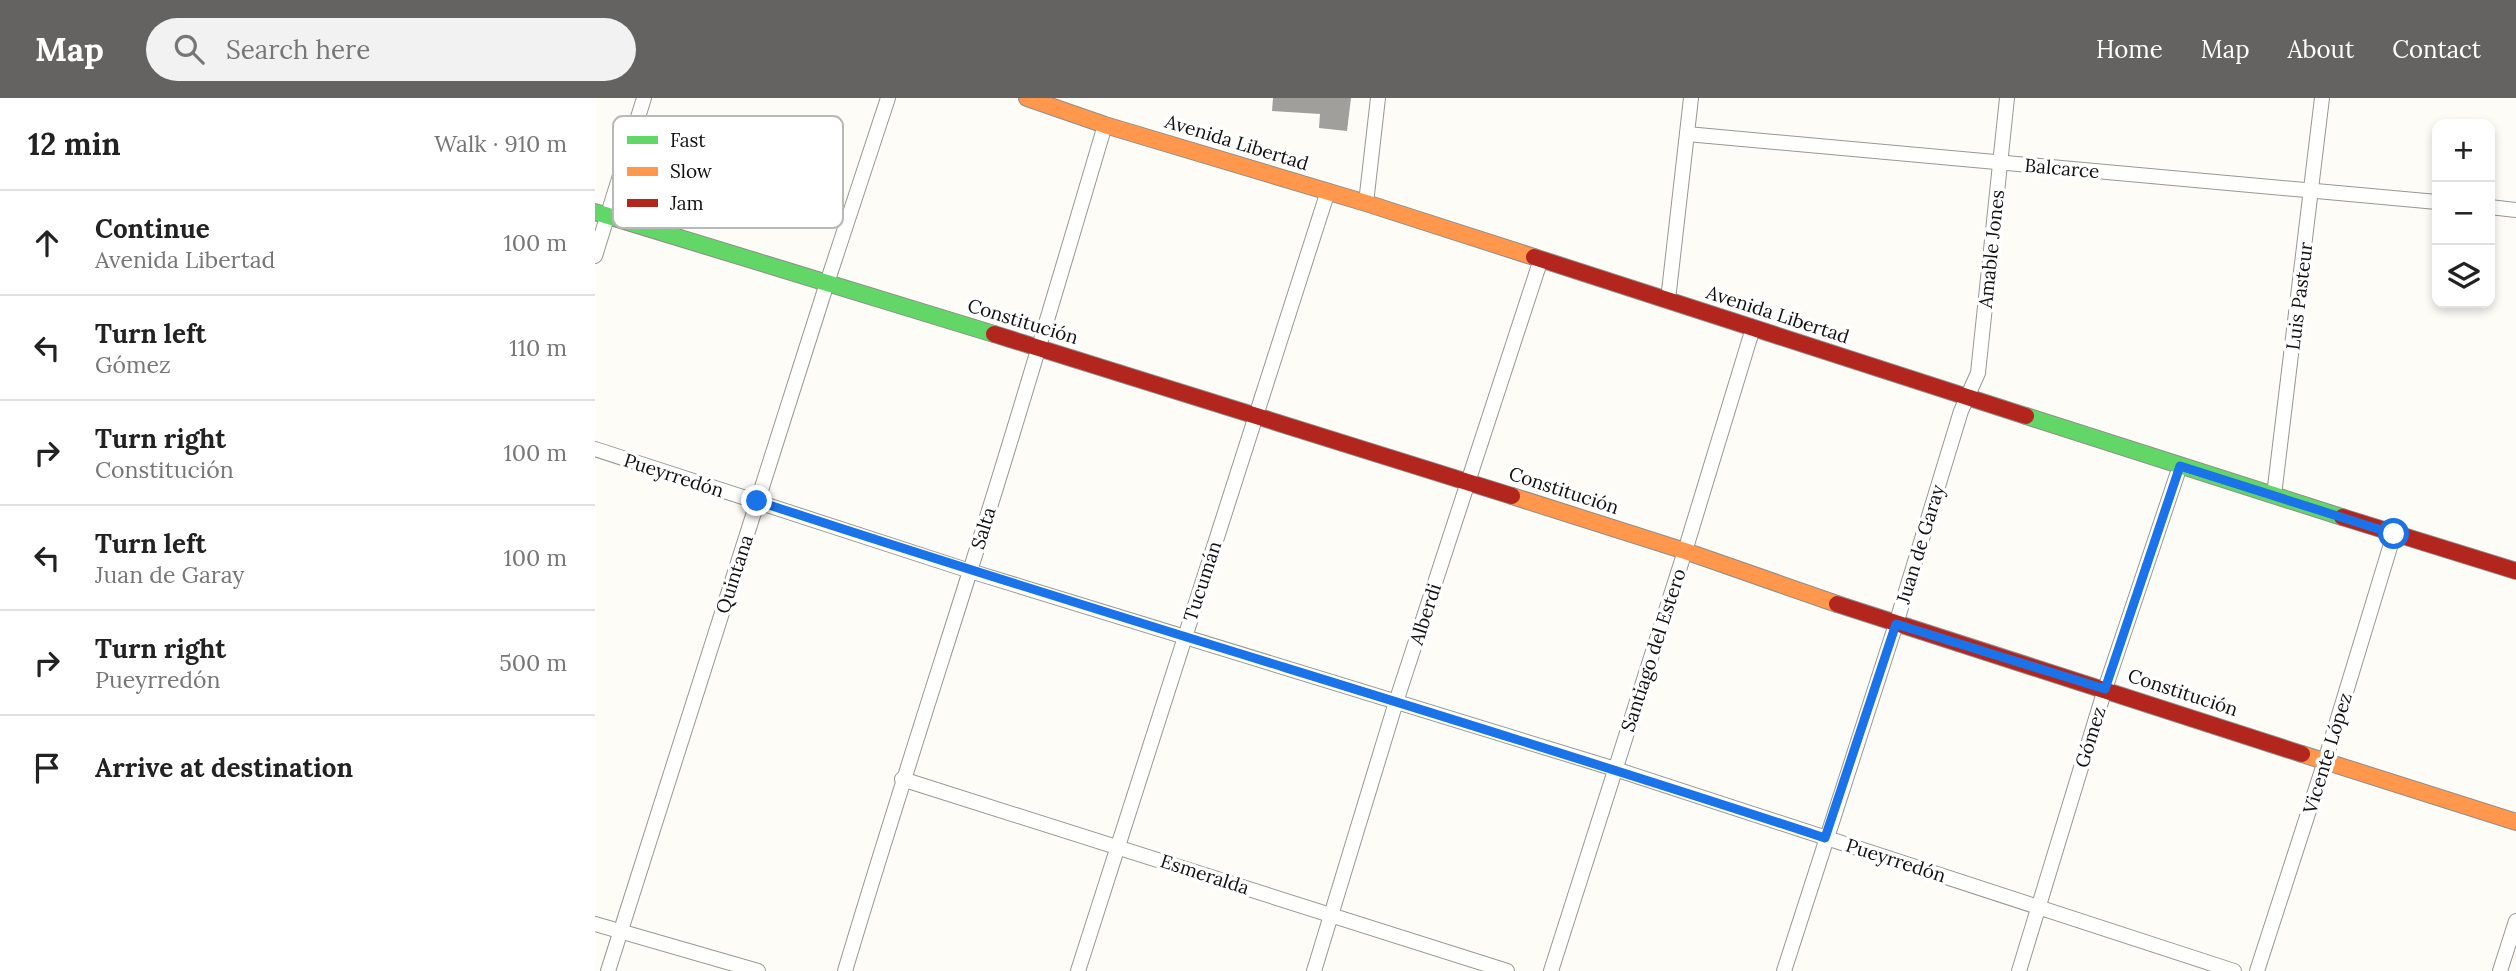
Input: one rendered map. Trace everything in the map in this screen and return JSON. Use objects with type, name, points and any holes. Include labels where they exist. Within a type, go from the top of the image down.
[{"type":"street","points":[[637,116],[644,98]]},
{"type":"street","name":"Quintana","points":[[608,971],[888,98]]},
{"type":"street","name":"Avenida Libertad","points":[[1027,98],[1069,105],[1105,125],[1366,203],[2180,466],[2516,571]]},
{"type":"street","points":[[1366,203],[1378,98]]},
{"type":"street","points":[[1668,300],[1691,98]]},
{"type":"street","name":"Amable Jones","points":[[1966,397],[1978,373],[2007,98]]},
{"type":"street","name":"Luis Pasteur","points":[[2274,495],[2322,98]]},
{"type":"street","name":"Salta","points":[[845,971],[902,779],[1039,347],[1105,125]]},
{"type":"street","name":"Balcarce","points":[[1687,134],[2432,202]]},
{"type":"street","points":[[595,256],[601,214],[613,182]]},
{"type":"street","name":"Tucumán","points":[[1078,971],[1328,191]]},
{"type":"street","points":[[2495,208],[2516,210]]},
{"type":"street","name":"Constitución","points":[[646,228],[1255,414],[1685,551],[1896,624],[2516,822]]},
{"type":"street","name":"Alberdi","points":[[1314,971],[1396,702],[1541,259]]},
{"type":"street","name":"Santiago del Estero","points":[[1551,971],[1753,328]]},
{"type":"street","name":"Juan de Garay","points":[[1784,971],[1966,397]]},
{"type":"street","name":"Pueyrredón","points":[[595,449],[1183,638],[1615,769],[2234,971]]},
{"type":"street","name":"Gómez","points":[[2019,971],[2105,689],[2180,466]]},
{"type":"street","name":"Vicente López","points":[[2257,971],[2394,534]]},
{"type":"street","name":"Esmeralda","points":[[902,779],[1507,971]]},
{"type":"street","points":[[2500,971],[2516,921]]},
{"type":"street","points":[[595,924],[758,971]]},
{"type":"building","points":[[1273,98],[1351,98],[1347,131],[1319,128],[1320,114],[1272,111]]},
{"type":"traffic: fast","points":[[595,212],[613,218]]},
{"type":"traffic: fast","points":[[647,228],[994,334]]},
{"type":"traffic: fast","points":[[2026,416],[2342,517]]},
{"type":"traffic: slow","points":[[1027,98],[1105,125],[1366,203],[1534,257]]},
{"type":"traffic: slow","points":[[1512,496],[1685,551],[1837,604]]},
{"type":"traffic: slow","points":[[2302,754],[2516,822]]},
{"type":"traffic: jam","points":[[1534,257],[2026,416]]},
{"type":"traffic: jam","points":[[994,334],[1512,496]]},
{"type":"traffic: jam","points":[[2342,517],[2516,571]]},
{"type":"traffic: jam","points":[[1837,604],[2302,754]]},
{"type":"route","points":[[757,501],[970,571],[1615,769],[1825,838],[1896,624],[2105,689],[2180,466],[2394,534]]}]
